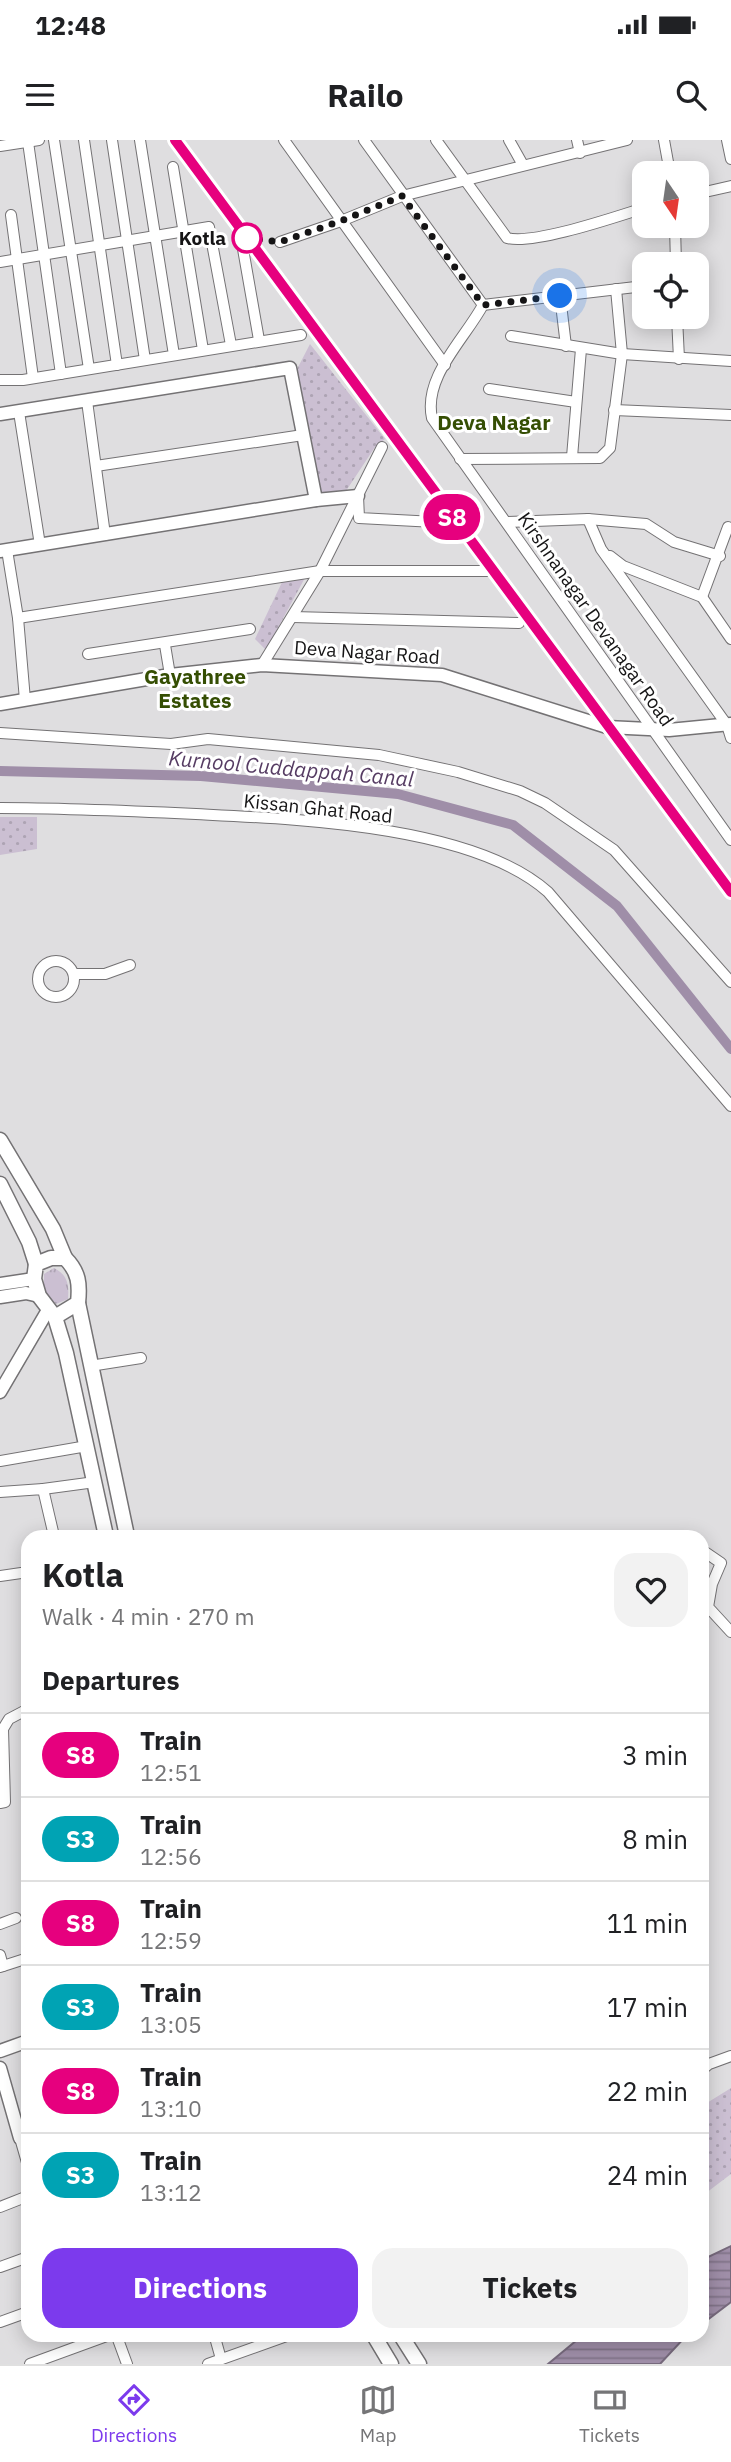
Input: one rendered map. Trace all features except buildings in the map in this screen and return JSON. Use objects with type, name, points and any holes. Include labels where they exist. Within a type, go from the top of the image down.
[{"type":"main road","points":[[0,1140],[53,1229],[65,1258],[75,1268],[80,1284],[78,1303],[90,1366],[126,1530]]},
{"type":"main road","points":[[0,1184],[29,1241],[38,1296],[52,1313],[87,1446],[105,1530]]},
{"type":"main road","points":[[35,1272],[51,1258],[65,1258]]},
{"type":"main road","points":[[52,1313],[78,1303]]},
{"type":"main road","points":[[378,2342],[389,2362]]},
{"type":"main road","points":[[405,2342],[419,2364]]},
{"type":"street","points":[[0,146],[39,140]]},
{"type":"street","points":[[54,140],[89,369]]},
{"type":"street","points":[[84,140],[117,365]]},
{"type":"street","points":[[112,140],[145,360]]},
{"type":"street","points":[[140,140],[174,355]]},
{"type":"street","points":[[284,140],[445,365],[483,305]]},
{"type":"street","points":[[364,140],[483,305]]},
{"type":"street","points":[[436,140],[507,238],[516,240],[632,211]]},
{"type":"street","points":[[509,140],[523,165]]},
{"type":"street","points":[[577,140],[580,153]]},
{"type":"street","points":[[280,242],[402,196],[467,182],[523,165],[626,140]]},
{"type":"street","points":[[664,140],[668,161]]},
{"type":"street","points":[[727,140],[731,159]]},
{"type":"street","points":[[28,142],[61,373]]},
{"type":"street","points":[[173,167],[181,232],[203,350]]},
{"type":"street","points":[[709,191],[731,186]]},
{"type":"street","points":[[11,215],[33,378]]},
{"type":"street","points":[[0,262],[209,227],[230,345]]},
{"type":"street","points":[[243,248],[259,341]]},
{"type":"street","points":[[483,305],[632,287]]},
{"type":"street","points":[[460,459],[600,458],[606,454],[610,448],[622,354],[616,289]]},
{"type":"street","points":[[560,296],[566,346]]},
{"type":"street","points":[[678,329],[679,359]]},
{"type":"street","points":[[0,380],[33,378],[301,335]]},
{"type":"street","points":[[511,336],[622,354],[731,362]]},
{"type":"street","points":[[572,457],[581,349]]},
{"type":"street","name":"Kirshnanagar Devanagar Road","points":[[445,365],[433,385],[429,403],[432,418],[731,840]]},
{"type":"street","points":[[0,414],[290,368],[316,500]]},
{"type":"street","points":[[489,389],[576,402]]},
{"type":"street","points":[[87,401],[105,535]]},
{"type":"street","points":[[614,410],[731,415]]},
{"type":"street","points":[[19,412],[40,545]]},
{"type":"street","points":[[96,466],[303,435]]},
{"type":"street","points":[[262,665],[320,571],[382,447]]},
{"type":"street","points":[[25,701],[18,618],[4,550],[316,500],[358,496]]},
{"type":"street","points":[[358,496],[359,518],[435,522]]},
{"type":"street","points":[[588,519],[601,549],[730,729]]},
{"type":"street","points":[[507,522],[588,519],[646,524],[674,542],[720,556]]},
{"type":"street","points":[[702,597],[720,556],[728,527]]},
{"type":"street","points":[[601,549],[623,566],[702,597],[731,639]]},
{"type":"street","points":[[18,618],[320,571],[488,571]]},
{"type":"street","points":[[293,617],[519,622]]},
{"type":"street","points":[[89,654],[165,645],[250,629]]},
{"type":"street","points":[[165,645],[170,675]]},
{"type":"street","name":"Deva Nagar Road","points":[[0,704],[170,675],[262,665],[442,675],[607,727],[730,729]]},
{"type":"street","points":[[0,733],[171,744],[208,739],[352,752],[458,772],[520,791],[545,803],[614,850],[731,982]]},
{"type":"street","name":"Kissan Ghat Road","points":[[0,808],[240,816],[365,826],[448,845],[507,863],[548,892],[731,1106]]},
{"type":"street","points":[[74,974],[104,974],[130,965]]},
{"type":"street","points":[[0,1284],[35,1272]]},
{"type":"street","points":[[0,1297],[26,1293],[38,1296]]},
{"type":"street","points":[[0,1392],[52,1313]]},
{"type":"street","points":[[90,1366],[141,1358]]},
{"type":"street","points":[[0,1461],[87,1446]]},
{"type":"street","points":[[0,1492],[95,1482]]},
{"type":"street","points":[[43,1489],[53,1530]]},
{"type":"street","points":[[709,1555],[721,1563],[712,1584],[709,1601]]},
{"type":"street","points":[[0,1576],[21,1573]]},
{"type":"street","points":[[709,1608],[731,1632]]},
{"type":"street","points":[[0,1803],[5,1802],[5,1719]]},
{"type":"street","points":[[0,1924],[16,1918]]},
{"type":"street","points":[[0,1955],[1,1967],[21,1960]]},
{"type":"street","points":[[0,2050],[21,2043]]},
{"type":"street","points":[[709,2064],[731,2056]]},
{"type":"street","points":[[0,2068],[21,2128]]},
{"type":"street","points":[[0,2207],[21,2199]]},
{"type":"street","points":[[0,2267],[21,2260]]},
{"type":"street","points":[[0,2322],[21,2314]]},
{"type":"street","points":[[30,2364],[92,2342]]},
{"type":"street","points":[[117,2342],[127,2364]]},
{"type":"street","points":[[216,2342],[221,2359]]},
{"type":"street","points":[[208,2364],[269,2342]]},
{"type":"green space","points":[[310,344],[385,439],[375,447],[346,491],[316,494],[294,375]]},
{"type":"green space","points":[[307,574],[266,650],[255,639],[284,578]]},
{"type":"green space","points":[[0,817],[37,817],[37,849],[0,855]]},
{"type":"green space","points":[[54,1268],[65,1277],[68,1289],[68,1299],[56,1304],[44,1291],[44,1274]]},
{"type":"green space","points":[[731,2088],[731,2174],[709,2191],[709,2102]]},
{"type":"shaded area","points":[[731,2246],[731,2302],[709,2319],[709,2257]]},
{"type":"shaded area","points":[[575,2342],[680,2342],[660,2364],[548,2364]]},
{"type":"waterway","name":"Kurnool Cuddappah Canal","points":[[0,771],[201,776],[398,794],[513,825],[617,906],[731,1049]]},
{"type":"railway","points":[[175,140],[731,892]]},
{"type":"train","name":"S8","points":[[175,140],[731,892]]},
{"type":"place","name":"Kotla","points":[[247,238]]},
{"type":"district","name":"Deva Nagar","points":[[494,423]]},
{"type":"district","name":"Gayathree Estates","points":[[195,689]]},
{"type":"route","points":[[247,238],[280,242],[402,196],[483,305],[560,296]]}]
